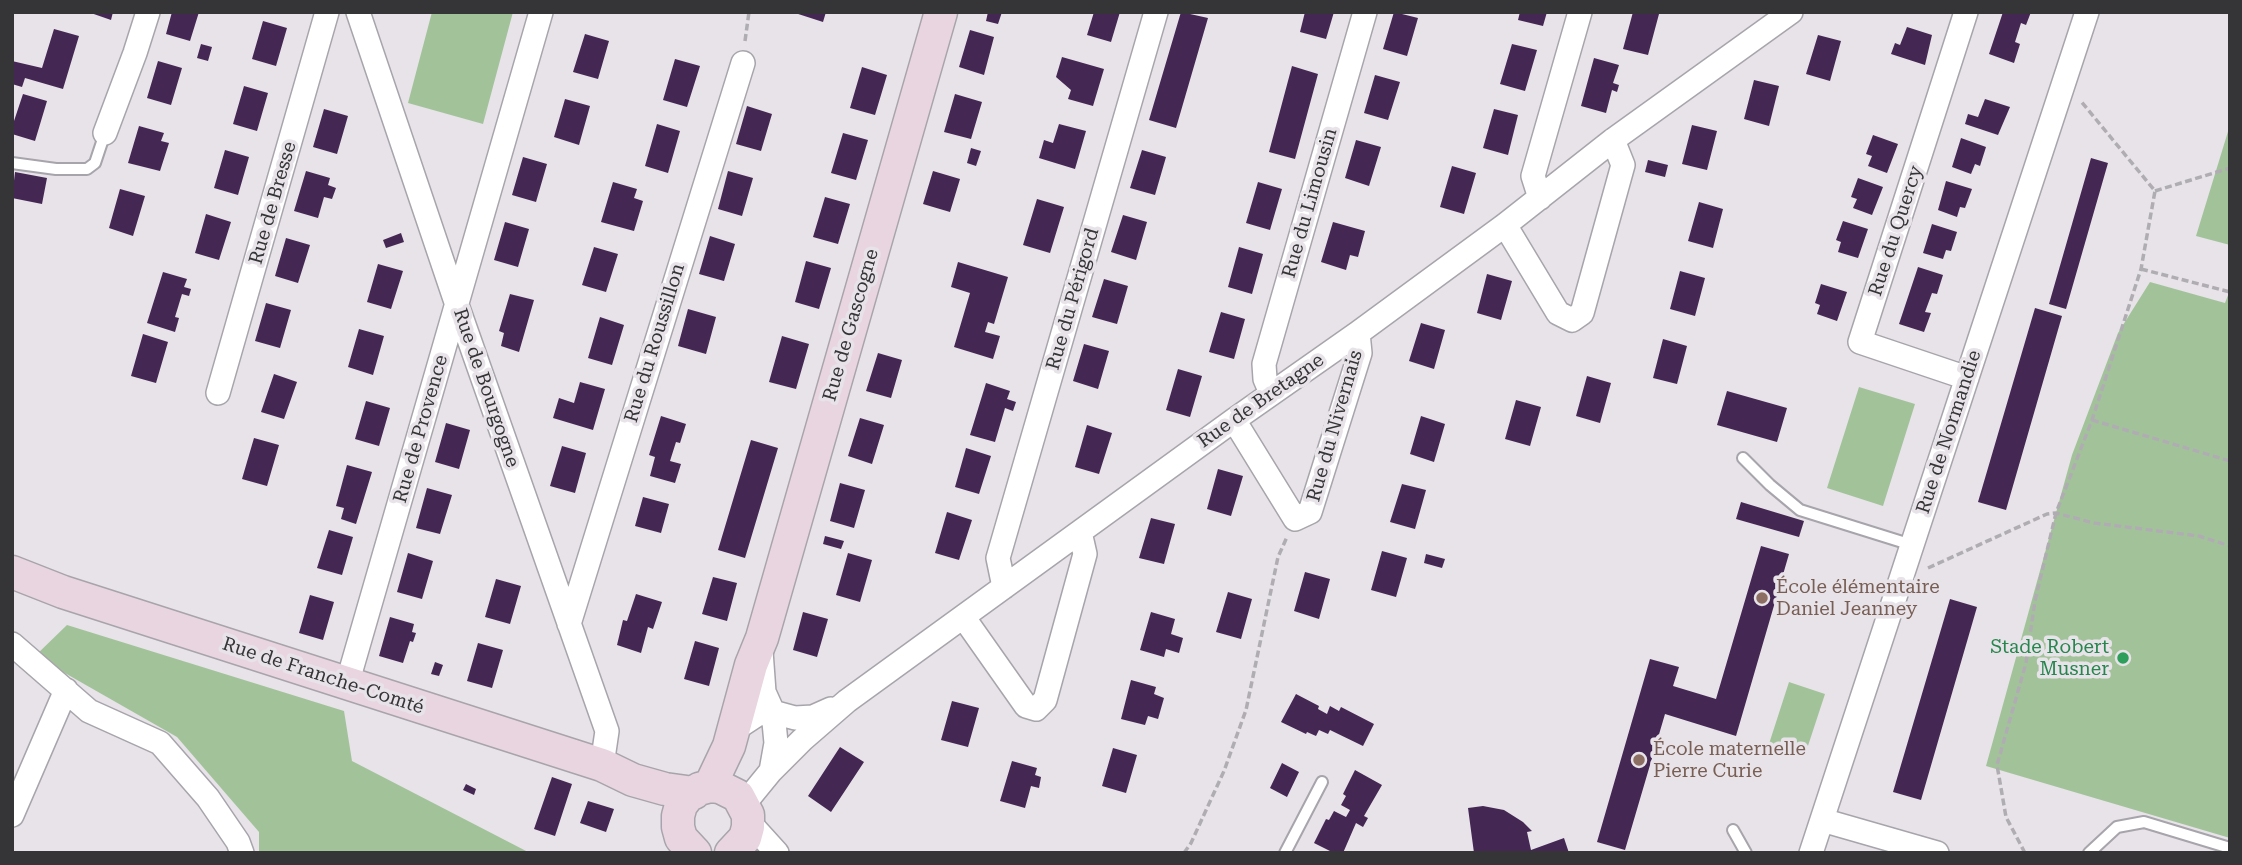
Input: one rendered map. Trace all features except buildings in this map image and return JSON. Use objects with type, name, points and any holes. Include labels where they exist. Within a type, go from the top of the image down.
[{"type":"street","points":[[105,133],[148,12]]},
{"type":"street","name":"Rue de Bresse","points":[[218,393],[327,12]]},
{"type":"street","name":"Rue de Bourgogne","points":[[358,12],[457,305],[607,731],[602,765]]},
{"type":"street","name":"Rue de Provence","points":[[347,684],[541,12]]},
{"type":"street","name":"Rue de Gascogne","points":[[694,799],[729,746],[941,12]]},
{"type":"street","name":"Rue du Périgord","points":[[1004,587],[998,558],[1156,12]]},
{"type":"street","name":"Rue du Limousin","points":[[1272,393],[1265,379],[1264,364],[1365,12]]},
{"type":"street","points":[[1540,198],[1533,176],[1580,12]]},
{"type":"street","name":"Rue de Bretagne","points":[[743,836],[771,771],[847,701],[1358,333],[1505,225],[1613,140],[1791,12]]},
{"type":"street","name":"Rue du Quercy","points":[[1966,12],[1860,342],[1967,379]]},
{"type":"street","name":"Rue de Normandie","points":[[1811,853],[2087,12]]},
{"type":"street","name":"Rue du Roussillon","points":[[569,624],[743,63]]},
{"type":"street","points":[[1505,225],[1558,313],[1572,320],[1582,313],[1623,165],[1613,140]]},
{"type":"street","name":"Rue du Nivernais","points":[[1234,420],[1296,519],[1310,512],[1360,353],[1358,333]]},
{"type":"street","points":[[964,618],[1027,706],[1036,709],[1045,700],[1085,554],[1080,532]]},
{"type":"street","name":"Rue de Franche-Comté","points":[[12,572],[63,592],[602,765],[633,780],[694,799],[730,791],[743,836]]},
{"type":"street","name":"Rue de Gascogne","points":[[762,638],[764,692],[773,712],[776,743],[771,771]]},
{"type":"street","points":[[12,644],[89,711],[160,743],[208,798],[238,842],[242,853]]},
{"type":"street","points":[[12,815],[66,690]]},
{"type":"street","points":[[732,731],[758,714],[773,712],[796,718],[813,717],[847,701]]},
{"type":"street","points":[[694,799],[681,838],[695,853]]},
{"type":"street","points":[[1822,820],[1937,853]]},
{"type":"street","points":[[743,836],[777,853]]},
{"type":"lane","points":[[12,163],[56,169],[87,169],[95,163],[105,133]]},
{"type":"lane","points":[[1743,458],[1800,510],[1912,545]]},
{"type":"lane","points":[[1284,853],[1322,782]]},
{"type":"lane","points":[[2089,853],[2117,827],[2144,822],[2230,848]]},
{"type":"lane","points":[[1733,830],[1746,853]]},
{"type":"path","points":[[743,63],[749,12]]},
{"type":"path","points":[[2025,853],[2006,817],[1997,765],[2026,663],[2035,601],[2056,513],[2092,420],[2141,269],[2155,191],[2065,83]]},
{"type":"path","points":[[2155,191],[2230,168]]},
{"type":"path","points":[[2141,269],[2230,292]]},
{"type":"path","points":[[2092,420],[2230,461]]},
{"type":"path","points":[[1903,571],[1915,574],[2047,514],[2056,513],[2094,523],[2199,536],[2230,545]]},
{"type":"path","points":[[1184,853],[1224,771],[1246,709],[1278,557],[1296,519]]},
{"type":"green space","points":[[432,12],[513,12],[483,124],[408,103]]},
{"type":"green space","points":[[2230,125],[2230,245],[2196,236]]},
{"type":"green space","name":"Stade Robert Musner","points":[[2150,282],[2225,303],[2230,290],[2230,838],[1986,766],[2072,455],[2118,333]]},
{"type":"green space","points":[[1859,387],[1915,404],[1883,506],[1827,488]]},
{"type":"green space","points":[[67,625],[344,711],[352,761],[530,853],[259,853],[259,832],[177,737],[35,656]]},
{"type":"green space","points":[[1789,682],[1825,694],[1804,758],[1768,747]]},
{"type":"place","name":"École élémentaire Daniel Jeanney","points":[[1762,598]]},
{"type":"place","name":"Stade Robert Musner","points":[[2123,658]]},
{"type":"place","name":"École maternelle Pierre Curie","points":[[1639,760]]}]
